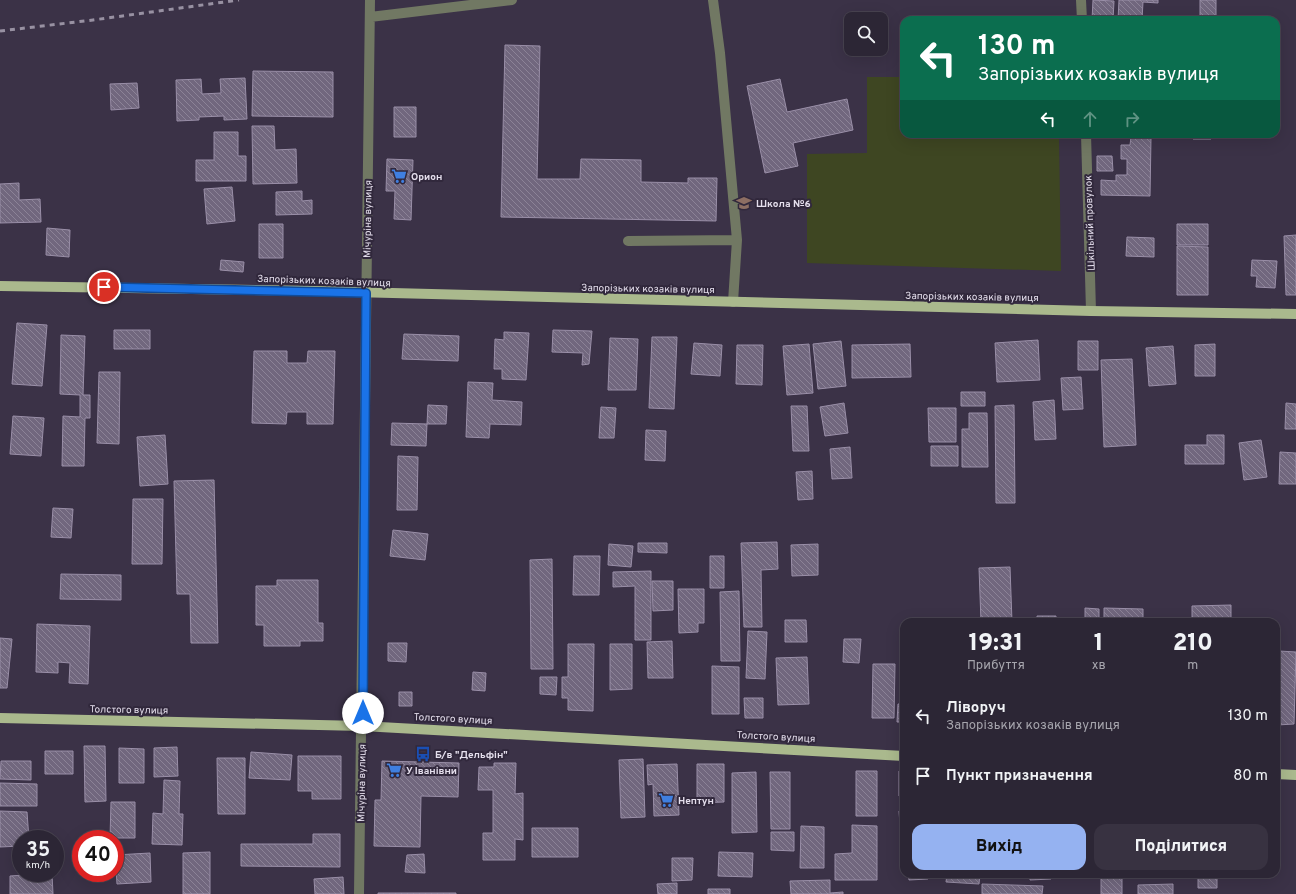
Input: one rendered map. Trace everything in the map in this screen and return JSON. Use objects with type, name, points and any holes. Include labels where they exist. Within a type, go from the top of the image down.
[{"type":"main road","name":"Запорізьких козаків вулиця","points":[[0,286],[366,293],[1091,311],[1296,314]]},
{"type":"main road","name":"Толстого вулиця","points":[[0,718],[362,726],[900,756]]},
{"type":"main road","points":[[1280,774],[1296,775]]},
{"type":"street","name":"Мічуріна вулиця","points":[[359,894],[370,0]]},
{"type":"street","points":[[370,17],[512,0]]},
{"type":"street","points":[[713,0],[720,54],[737,240],[733,302]]},
{"type":"street","points":[[1081,0],[1082,16]]},
{"type":"street","name":"Шкільний провулок","points":[[1086,138],[1091,311]]},
{"type":"street","points":[[628,241],[737,240]]},
{"type":"green space","points":[[867,77],[900,77],[900,138],[1059,138],[1061,271],[807,263],[807,154],[867,153]]},
{"type":"building","points":[[1093,0],[1114,1],[1113,16],[1092,16]]},
{"type":"building","points":[[1119,0],[1158,0],[1158,3],[1143,2],[1142,16],[1118,16]]},
{"type":"building","points":[[1200,0],[1216,0],[1216,16],[1200,16]]},
{"type":"building","points":[[505,45],[540,46],[537,179],[580,179],[581,159],[641,160],[641,182],[688,183],[688,178],[717,178],[716,221],[501,217]]},
{"type":"building","points":[[253,71],[333,72],[333,117],[252,116]]},
{"type":"building","points":[[245,78],[247,119],[224,120],[224,116],[199,117],[199,120],[177,121],[176,80],[201,79],[202,94],[221,93],[220,79]]},
{"type":"building","points":[[780,79],[787,112],[847,99],[853,130],[793,143],[798,166],[765,173],[747,86]]},
{"type":"building","points":[[137,83],[139,108],[111,110],[110,84]]},
{"type":"building","points":[[394,107],[416,107],[416,137],[394,137]]},
{"type":"building","points":[[252,126],[274,126],[275,150],[296,149],[297,183],[253,184]]},
{"type":"building","points":[[214,132],[238,132],[238,156],[246,156],[246,181],[196,181],[196,160],[214,160]]},
{"type":"building","points":[[1131,138],[1151,138],[1150,196],[1101,195],[1101,180],[1116,181],[1116,175],[1127,175],[1127,159],[1121,159],[1121,145],[1130,145]]},
{"type":"building","points":[[1211,138],[1211,139],[1193,139]]},
{"type":"building","points":[[1097,156],[1112,156],[1113,171],[1097,171]]},
{"type":"building","name":"Орион","points":[[387,159],[413,160],[411,220],[394,219],[395,191],[386,191]]},
{"type":"building","points":[[19,183],[19,200],[40,199],[41,222],[0,223],[0,184]]},
{"type":"building","points":[[232,187],[235,221],[207,224],[204,189]]},
{"type":"building","points":[[302,191],[302,201],[312,200],[312,214],[276,215],[276,192]]},
{"type":"building","points":[[259,224],[283,224],[283,258],[259,258]]},
{"type":"building","points":[[1177,224],[1208,224],[1208,245],[1177,245]]},
{"type":"building","points":[[47,228],[70,230],[69,257],[46,255]]},
{"type":"building","points":[[1296,235],[1296,295],[1286,295],[1284,236]]},
{"type":"building","points":[[1127,237],[1154,238],[1154,257],[1126,256]]},
{"type":"building","points":[[1177,246],[1208,247],[1208,295],[1177,295]]},
{"type":"building","points":[[221,260],[244,262],[243,272],[220,270]]},
{"type":"building","points":[[1252,260],[1277,261],[1275,288],[1256,287],[1257,276],[1251,276]]},
{"type":"building","points":[[17,323],[47,325],[42,386],[12,384]]},
{"type":"building","points":[[114,330],[150,330],[150,349],[114,349]]},
{"type":"building","points":[[553,330],[592,331],[589,364],[582,365],[583,353],[552,352]]},
{"type":"building","points":[[504,332],[529,333],[526,380],[502,379],[502,369],[494,369],[495,339],[504,340]]},
{"type":"building","points":[[404,334],[459,336],[458,361],[402,359]]},
{"type":"building","points":[[61,335],[85,336],[83,395],[90,395],[90,418],[85,418],[84,466],[62,466],[63,416],[80,417],[80,395],[60,394]]},
{"type":"building","points":[[652,337],[677,337],[674,409],[649,408]]},
{"type":"building","points":[[610,338],[638,339],[636,390],[608,390]]},
{"type":"building","points":[[1038,340],[1040,380],[997,382],[995,343]]},
{"type":"building","points":[[841,341],[846,386],[818,389],[813,344]]},
{"type":"building","points":[[1078,341],[1098,341],[1098,370],[1078,370]]},
{"type":"building","points":[[694,343],[722,345],[720,376],[691,374]]},
{"type":"building","points":[[809,344],[813,393],[787,395],[783,346]]},
{"type":"building","points":[[910,344],[911,377],[852,378],[852,345]]},
{"type":"building","points":[[1215,344],[1215,376],[1195,376],[1195,345]]},
{"type":"building","points":[[737,345],[763,345],[762,385],[736,384]]},
{"type":"building","points":[[1173,346],[1176,384],[1149,386],[1146,348]]},
{"type":"building","points":[[254,351],[287,351],[287,363],[307,363],[308,351],[335,351],[333,424],[307,424],[307,412],[287,412],[286,424],[252,423]]},
{"type":"building","points":[[1132,359],[1136,445],[1104,447],[1101,360]]},
{"type":"building","points":[[99,372],[120,372],[119,444],[97,443]]},
{"type":"building","points":[[1081,377],[1083,409],[1063,410],[1061,378]]},
{"type":"building","points":[[468,382],[493,383],[492,400],[522,402],[521,425],[490,424],[489,438],[466,437]]},
{"type":"building","points":[[961,392],[985,392],[985,406],[961,406]]},
{"type":"building","points":[[1054,400],[1056,439],[1035,440],[1033,402]]},
{"type":"building","points":[[844,403],[848,433],[825,436],[820,407]]},
{"type":"building","points":[[1286,403],[1296,404],[1296,429],[1285,429]]},
{"type":"building","points":[[428,405],[447,406],[446,424],[427,424]]},
{"type":"building","points":[[1014,405],[1015,503],[996,503],[995,406]]},
{"type":"building","points":[[791,406],[807,406],[809,451],[793,451]]},
{"type":"building","points":[[601,407],[616,408],[614,438],[599,438]]},
{"type":"building","points":[[928,408],[956,408],[956,442],[929,442]]},
{"type":"building","points":[[969,413],[987,413],[988,467],[962,467],[962,429],[969,429]]},
{"type":"building","points":[[13,416],[44,418],[41,456],[10,454]]},
{"type":"building","points":[[392,423],[427,424],[426,446],[391,445]]},
{"type":"building","points":[[646,430],[666,431],[665,461],[645,460]]},
{"type":"building","points":[[165,435],[168,484],[140,486],[137,437]]},
{"type":"building","points":[[1207,435],[1224,435],[1224,464],[1185,464],[1185,445],[1207,445]]},
{"type":"building","points":[[1261,440],[1267,477],[1244,480],[1239,443]]},
{"type":"building","points":[[931,446],[958,446],[958,466],[931,466]]},
{"type":"building","points":[[850,447],[852,478],[832,479],[830,449]]},
{"type":"building","points":[[1280,452],[1296,453],[1296,484],[1279,484]]},
{"type":"building","points":[[398,456],[418,457],[417,510],[397,510]]},
{"type":"building","points":[[812,471],[813,499],[798,500],[796,472]]},
{"type":"building","points":[[214,480],[218,643],[191,643],[190,594],[177,594],[174,481]]},
{"type":"building","points":[[133,499],[163,499],[162,564],[132,564]]},
{"type":"building","points":[[53,508],[73,509],[71,538],[51,537]]},
{"type":"building","points":[[393,530],[428,534],[425,560],[390,556]]},
{"type":"building","points":[[777,542],[778,569],[761,570],[762,627],[744,627],[741,543]]},
{"type":"building","points":[[638,543],[667,543],[667,553],[638,552]]},
{"type":"building","points":[[609,544],[633,546],[631,567],[608,565]]},
{"type":"building","points":[[818,544],[818,575],[792,576],[791,545]]},
{"type":"building","points":[[574,556],[600,556],[599,595],[573,595]]},
{"type":"building","points":[[710,556],[724,556],[724,588],[710,588]]},
{"type":"building","points":[[552,559],[553,669],[531,669],[530,560]]},
{"type":"building","points":[[1010,567],[1012,618],[981,618],[979,568]]},
{"type":"building","points":[[651,571],[651,640],[635,640],[635,586],[613,587],[613,572]]},
{"type":"building","points":[[61,574],[121,575],[121,600],[60,599]]},
{"type":"building","points":[[277,580],[318,580],[318,623],[323,623],[323,641],[300,641],[300,646],[264,646],[264,625],[256,625],[256,586],[277,586]]},
{"type":"building","points":[[652,581],[673,581],[673,610],[653,611]]},
{"type":"building","points":[[678,589],[704,589],[704,623],[698,623],[698,632],[679,633]]},
{"type":"building","points":[[739,591],[740,661],[721,661],[720,592]]},
{"type":"building","points":[[1231,605],[1231,618],[1192,618],[1192,606]]},
{"type":"building","points":[[1085,608],[1099,609],[1099,618],[1085,618]]},
{"type":"building","points":[[1104,608],[1143,609],[1143,618],[1104,618]]},
{"type":"building","points":[[1037,616],[1056,616],[1056,618],[1037,618]]},
{"type":"building","points":[[785,620],[806,620],[807,642],[785,642]]},
{"type":"building","points":[[37,624],[90,626],[88,684],[69,683],[70,663],[58,662],[58,673],[36,672]]},
{"type":"building","points":[[748,631],[767,632],[765,679],[746,678]]},
{"type":"building","points":[[0,638],[12,639],[7,688],[0,688]]},
{"type":"building","points":[[844,639],[861,639],[859,663],[843,662]]},
{"type":"building","points":[[672,641],[673,678],[648,678],[647,642]]},
{"type":"building","points":[[388,643],[407,643],[406,662],[388,661]]},
{"type":"building","points":[[568,644],[594,644],[593,711],[568,710],[568,698],[562,698],[562,677],[568,677]]},
{"type":"building","points":[[610,644],[632,644],[632,689],[610,690]]},
{"type":"building","points":[[1280,651],[1296,652],[1294,724],[1280,725]]},
{"type":"building","points":[[807,657],[809,704],[778,705],[776,658]]},
{"type":"building","points":[[873,664],[895,664],[894,718],[872,718]]},
{"type":"building","points":[[712,666],[739,667],[739,714],[712,714]]},
{"type":"building","points":[[473,672],[486,673],[485,691],[472,690]]},
{"type":"building","points":[[540,677],[557,677],[556,695],[540,694]]},
{"type":"building","points":[[399,692],[412,692],[412,706],[399,706]]},
{"type":"building","points":[[744,698],[763,698],[763,718],[745,718]]},
{"type":"building","points":[[898,704],[900,704],[900,722],[897,722]]},
{"type":"building","points":[[84,746],[105,746],[106,801],[85,802]]},
{"type":"building","points":[[177,747],[178,776],[154,777],[154,748]]},
{"type":"building","points":[[119,748],[144,749],[144,783],[119,783]]},
{"type":"building","points":[[45,751],[73,751],[73,774],[45,774]]},
{"type":"building","points":[[251,752],[292,755],[290,780],[249,778]]},
{"type":"building","points":[[298,756],[341,756],[341,799],[312,799],[312,791],[298,791]]},
{"type":"building","points":[[217,758],[245,758],[245,814],[218,814]]},
{"type":"building","points":[[643,759],[645,817],[621,818],[619,760]]},
{"type":"building","points":[[1,761],[31,761],[31,780],[0,779]]},
{"type":"building","points":[[382,761],[459,763],[458,797],[421,796],[420,847],[374,846],[375,800],[381,800]]},
{"type":"building","points":[[494,763],[516,763],[515,794],[523,793],[523,840],[515,839],[515,860],[483,860],[483,833],[493,833],[493,790],[478,790],[479,767],[494,767]]},
{"type":"building","name":"Нептун","points":[[677,764],[679,815],[654,816],[653,784],[648,785],[647,765]]},
{"type":"building","points":[[697,764],[724,764],[724,802],[697,803]]},
{"type":"building","points":[[856,771],[877,771],[877,816],[856,816]]},
{"type":"building","points":[[899,771],[900,771],[900,796]]},
{"type":"building","points":[[756,772],[757,832],[732,833],[732,773]]},
{"type":"building","points":[[770,772],[790,772],[790,829],[771,829]]},
{"type":"building","points":[[164,780],[180,781],[179,814],[183,814],[182,845],[152,844],[153,813],[163,814]]},
{"type":"building","points":[[0,783],[37,784],[37,806],[0,806]]},
{"type":"building","points":[[111,802],[135,802],[135,838],[124,838],[124,830],[110,830]]},
{"type":"building","points":[[0,811],[27,812],[28,830],[12,830],[12,846],[0,847]]},
{"type":"building","points":[[852,825],[877,826],[877,880],[835,880],[835,854],[852,853]]},
{"type":"building","points":[[801,826],[824,827],[824,868],[800,868]]},
{"type":"building","points":[[532,828],[578,828],[578,857],[532,857]]},
{"type":"building","points":[[771,832],[794,832],[794,851],[771,850]]},
{"type":"building","points":[[313,834],[340,834],[340,867],[241,866],[241,844],[313,844]]},
{"type":"building","points":[[210,852],[210,894],[183,894],[183,853]]},
{"type":"building","points":[[719,852],[753,853],[752,877],[718,876]]},
{"type":"building","points":[[150,853],[151,882],[117,884],[117,882],[124,882],[124,854]]},
{"type":"building","points":[[424,854],[425,873],[405,872],[407,855]]},
{"type":"building","points":[[672,858],[693,858],[692,880],[672,881]]},
{"type":"building","points":[[10,876],[12,876],[12,882],[52,882],[53,894],[10,894]]},
{"type":"building","points":[[343,877],[344,894],[315,894],[314,879]]},
{"type":"building","points":[[909,878],[928,878],[928,879],[909,880]]},
{"type":"building","points":[[946,878],[980,878],[979,884],[946,882]]},
{"type":"building","points":[[1030,878],[1051,878],[1051,879],[1030,880]]},
{"type":"building","points":[[1101,878],[1122,878],[1122,894],[1101,894]]},
{"type":"building","points":[[1198,878],[1217,878],[1217,888],[1198,888]]},
{"type":"building","points":[[830,880],[830,893],[843,892],[843,894],[791,894],[790,881]]},
{"type":"building","points":[[677,883],[677,894],[658,894],[657,884]]},
{"type":"building","points":[[982,884],[1043,886],[1042,894],[982,894]]},
{"type":"building","points":[[1173,884],[1173,894],[1138,894],[1138,885]]},
{"type":"building","points":[[708,889],[730,889],[730,894],[708,894]]},
{"type":"building","points":[[456,893],[456,894],[378,894]]},
{"type":"railway","points":[[0,31],[239,0]]},
{"type":"place","name":"Орион","points":[[399,176]]},
{"type":"place","name":"Школа №6","points":[[744,203]]},
{"type":"place","name":"Б/в \"Дельфін\"","points":[[423,754]]},
{"type":"place","name":"У Іванівни","points":[[394,770]]},
{"type":"place","name":"Нептун","points":[[666,800]]},
{"type":"route","points":[[104,287],[366,293],[363,713]]}]
